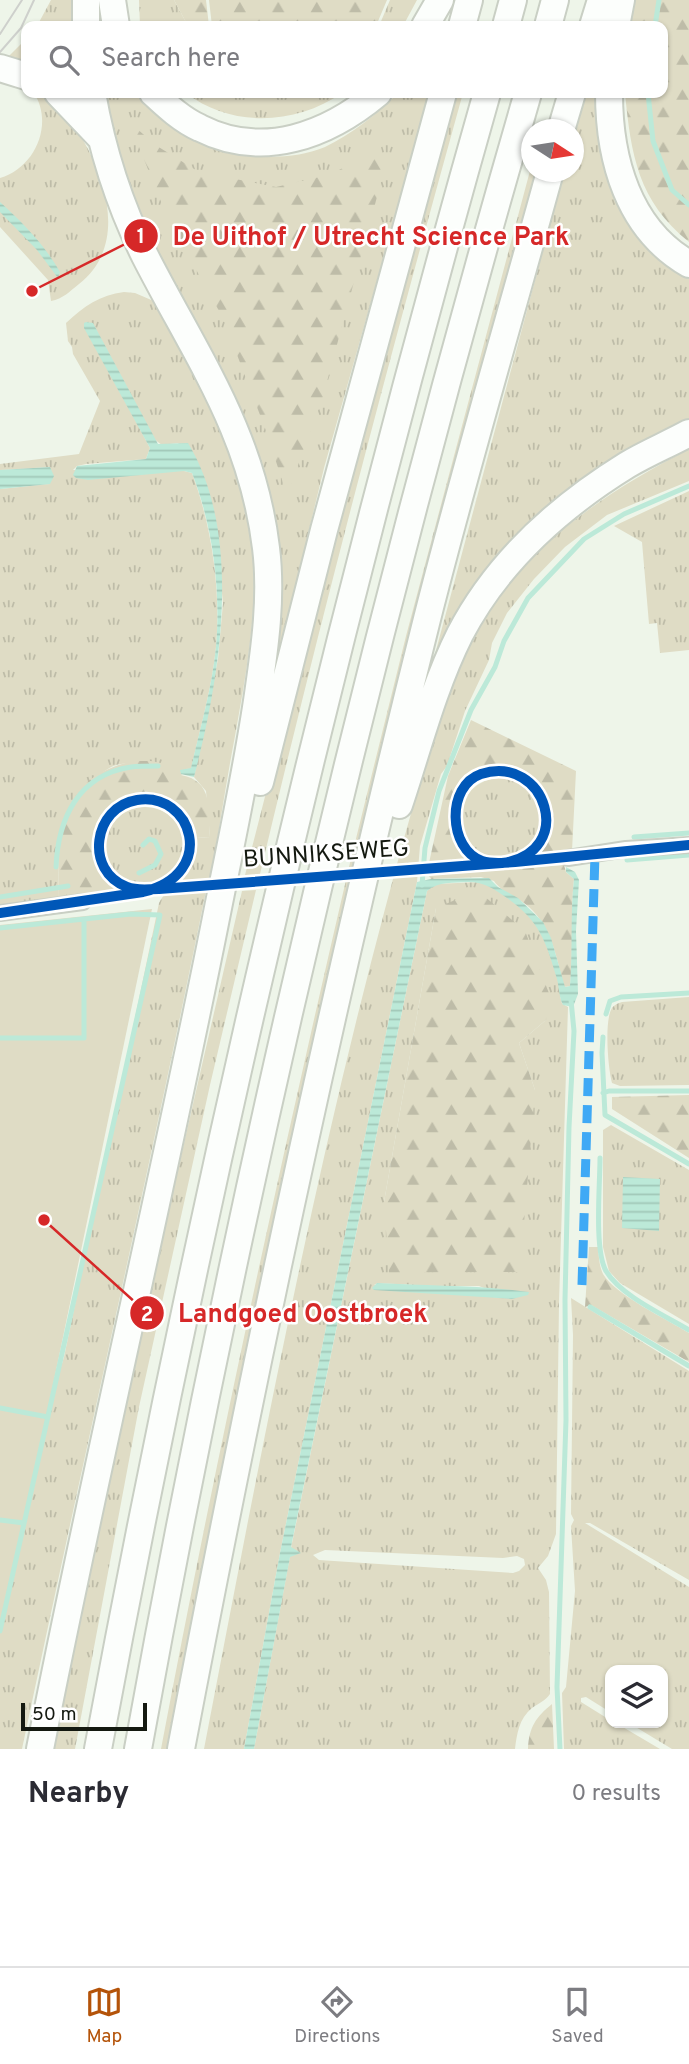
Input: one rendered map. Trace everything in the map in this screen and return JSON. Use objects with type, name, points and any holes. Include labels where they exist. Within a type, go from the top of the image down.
[{"type":"highway","points":[[86,0],[86,21]]},
{"type":"highway","points":[[112,0],[115,21]]},
{"type":"highway","points":[[428,21],[440,0]]},
{"type":"highway","points":[[463,21],[469,0]]},
{"type":"highway","points":[[507,21],[513,0]]},
{"type":"highway","points":[[549,21],[555,0]]},
{"type":"highway","points":[[595,21],[601,0]]},
{"type":"highway","points":[[617,21],[621,0]]},
{"type":"highway","points":[[0,68],[21,74]]},
{"type":"highway","points":[[63,98],[99,136]]},
{"type":"highway","points":[[40,1749],[177,1117],[250,746],[262,671],[268,607],[267,554],[260,501],[243,449],[222,398],[145,256],[120,200],[99,136],[93,98]]},
{"type":"highway","points":[[159,98],[201,129],[237,140],[275,142],[300,138],[329,126],[371,98]]},
{"type":"highway","points":[[177,1117],[324,530],[442,98]]},
{"type":"highway","points":[[98,1749],[164,1407],[262,961],[360,561],[486,98]]},
{"type":"highway","points":[[138,1749],[203,1409],[311,923],[366,696],[465,312],[527,98]]},
{"type":"highway","points":[[564,119],[571,98]]},
{"type":"highway","points":[[609,98],[615,157],[624,187],[639,219],[662,244],[689,264]]},
{"type":"highway","points":[[181,1749],[279,1253],[337,996],[428,619],[547,182]]},
{"type":"highway","points":[[337,996],[422,729],[461,634],[480,601],[510,562],[547,523],[627,466],[689,433]]},
{"type":"street","points":[[568,858],[626,849],[689,845]]},
{"type":"street","points":[[0,913],[83,902]]},
{"type":"green space","points":[[51,0],[71,0],[72,21],[40,21]]},
{"type":"green space","points":[[139,0],[174,0],[185,21],[140,21]]},
{"type":"green space","points":[[174,0],[206,0],[208,21],[185,21]]},
{"type":"green space","points":[[209,0],[387,0],[378,21],[211,21]]},
{"type":"green space","points":[[390,0],[417,0],[406,21],[381,21]]},
{"type":"green space","points":[[634,0],[689,0],[689,242],[658,210],[640,175],[630,137],[626,98],[668,98],[668,21],[630,21]]},
{"type":"green space","points":[[21,44],[21,64],[8,57]]},
{"type":"green space","points":[[36,98],[51,98],[79,134],[93,159],[103,186],[108,214],[106,240],[97,264],[79,284],[51,301],[48,280],[0,227],[0,178],[23,165],[38,143],[42,118]]},
{"type":"green space","points":[[99,98],[141,98],[169,124],[209,147],[236,154],[267,157],[298,155],[325,147],[364,123],[393,98],[429,98],[324,468],[271,687],[276,551],[129,202]]},
{"type":"green space","points":[[194,98],[334,98],[305,111],[264,118],[243,117]]},
{"type":"green space","points":[[451,98],[462,98],[358,482],[260,874],[245,875],[333,530]]},
{"type":"green space","points":[[585,98],[596,98],[600,148],[616,201],[628,224],[645,246],[665,264],[689,279],[689,423],[549,512],[423,699],[561,182],[584,182],[584,119],[579,119]]},
{"type":"green space","points":[[129,122],[157,146],[199,172],[276,187],[332,174],[381,146],[384,171],[322,400],[287,495],[223,318],[168,219]]},
{"type":"green space","points":[[527,182],[540,182],[359,870],[348,871],[406,636]]},
{"type":"green space","points":[[124,292],[135,293],[156,302],[204,390],[225,436],[242,484],[249,515],[253,547],[253,610],[246,673],[211,878],[206,891],[22,1749],[0,1749],[0,1483],[47,1413],[64,1357],[159,903],[189,871],[196,838],[210,837],[206,791],[194,777],[218,659],[223,603],[214,515],[200,468],[178,443],[162,445],[154,439],[93,324],[84,323],[150,448],[146,459],[86,464],[73,470],[192,473],[210,537],[216,581],[214,662],[191,769],[127,763],[113,766],[102,773],[80,792],[65,818],[59,849],[59,898],[0,907],[0,489],[50,484],[50,467],[0,470],[0,464],[79,454],[100,401],[73,354],[66,323],[93,302]]},
{"type":"green space","points":[[689,449],[689,481],[607,515],[565,547],[534,579],[507,613],[465,711],[447,766],[441,774],[420,846],[417,882],[280,1553],[244,1749],[204,1749],[287,1328],[333,1118],[403,841],[453,683],[489,610],[530,560],[605,498]]},
{"type":"green space","points":[[689,491],[689,650],[660,653],[657,623],[649,624],[642,542],[614,526]]},
{"type":"green space","points":[[471,720],[576,771],[572,851],[534,855],[550,831],[552,809],[542,790],[526,775],[505,767],[484,767],[465,777],[451,808],[452,832],[469,859],[429,863],[448,776]]},
{"type":"green space","points":[[134,761],[151,761],[191,769],[181,775],[192,778],[204,790],[209,807],[210,837],[196,838],[187,816],[173,802],[156,794],[138,793],[120,799],[105,811],[96,828],[93,851],[101,874],[120,890],[59,898],[62,831],[67,812],[76,795],[90,780],[109,769]]},
{"type":"green space","points":[[500,778],[515,781],[528,790],[537,803],[540,818],[537,833],[528,846],[515,855],[500,858],[485,855],[472,846],[463,833],[460,818],[463,803],[472,790],[485,781]]},
{"type":"green space","points":[[145,807],[160,810],[173,819],[182,832],[185,847],[182,862],[173,875],[160,884],[145,887],[130,884],[117,875],[108,862],[105,847],[108,832],[117,819],[130,810]]},
{"type":"green space","points":[[564,865],[566,872],[574,879],[570,986],[564,987],[548,934],[529,907],[494,881],[481,877],[431,879],[427,873],[499,870]]},
{"type":"green space","points":[[357,879],[173,1749],[161,1749],[226,1422],[297,1097],[346,880]]},
{"type":"green space","points":[[480,882],[498,891],[524,911],[543,935],[557,975],[561,1002],[568,1007],[559,1303],[556,1534],[548,1556],[538,1568],[546,1580],[549,1592],[550,1694],[524,1717],[515,1749],[254,1749],[290,1556],[300,1553],[291,1548],[427,891],[435,884]],"holes":[[[436,908],[546,1020],[519,1043],[535,1090],[384,1202]],[[374,1285],[479,1286],[512,1299]],[[325,1550],[503,1558],[517,1556],[524,1559],[525,1565],[513,1573],[319,1560],[313,1555]]]},
{"type":"green space","points":[[256,890],[139,1407],[75,1749],[52,1749],[142,1326],[242,891]]},
{"type":"green space","points":[[483,895],[525,931],[550,996],[546,1020],[519,1043],[535,1090],[520,1272],[389,1273],[384,1202],[436,908],[460,898]]},
{"type":"green space","points":[[152,909],[26,1515],[0,1623],[0,925]]},
{"type":"green space","points":[[689,997],[689,1085],[620,1086],[612,1083],[607,1033],[613,1007],[622,1002]]},
{"type":"green space","points":[[689,1095],[689,1158],[612,1109],[612,1097]]},
{"type":"green space","points":[[611,1125],[689,1170],[689,1324],[620,1283],[609,1271],[603,1247],[603,1130]]},
{"type":"green space","points":[[589,1247],[598,1247],[603,1274],[618,1290],[689,1333],[689,1362],[591,1305],[585,1307]]},
{"type":"green space","points":[[571,1298],[689,1371],[689,1580],[590,1523],[585,1523],[689,1587],[689,1749],[672,1749],[637,1728],[668,1728],[668,1665],[605,1665],[605,1709],[586,1697],[581,1698],[581,1702],[605,1717],[605,1728],[624,1728],[660,1749],[564,1749],[562,1693],[566,1687],[575,1591],[571,1526],[574,1520],[571,1514]]},
{"type":"green space","points":[[552,1704],[554,1749],[528,1749],[534,1723]]},
{"type":"shaded area","points":[[0,202],[47,252],[60,272],[58,278],[37,250],[0,212]]},
{"type":"shaded area","points":[[86,322],[93,323],[158,444],[188,443],[205,480],[216,520],[222,608],[212,696],[194,777],[181,774],[180,770],[191,768],[212,678],[217,625],[214,559],[205,515],[192,473],[184,471],[88,480],[73,475],[77,466],[146,459],[150,448],[84,328]]},
{"type":"shaded area","points":[[50,467],[54,476],[50,484],[0,489],[0,470]]},
{"type":"shaded area","points":[[566,867],[575,872],[579,880],[576,931],[578,994],[573,1007],[563,1005],[545,943],[534,924],[518,907],[493,889],[479,883],[446,883],[427,891],[291,1547],[301,1553],[290,1557],[254,1749],[244,1749],[280,1553],[417,882],[431,879],[489,878],[498,887],[518,898],[543,922],[551,938],[565,987],[570,986],[574,879],[566,872]]},
{"type":"shaded area","points":[[623,1177],[660,1179],[659,1231],[622,1228]]},
{"type":"shaded area","points":[[377,1283],[529,1292],[528,1295],[512,1299],[374,1290],[372,1288]]},
{"type":"waterway","points":[[656,21],[659,0]]},
{"type":"waterway","points":[[649,98],[653,141],[672,190],[689,205]]},
{"type":"waterway","points":[[422,885],[425,848],[439,791],[471,710],[528,598],[584,539],[624,514],[689,486]]},
{"type":"waterway","points":[[56,867],[61,832],[67,816],[74,802],[85,790],[97,779],[113,772],[131,767],[158,766]]},
{"type":"waterway","points":[[634,837],[689,833]]},
{"type":"waterway","points":[[139,873],[155,865],[161,854],[155,841],[149,839],[143,845]]},
{"type":"waterway","points":[[627,860],[689,855]]},
{"type":"waterway","points":[[0,897],[68,886]]},
{"type":"waterway","points":[[0,928],[131,914],[160,915],[0,1631]]},
{"type":"waterway","points":[[0,1038],[84,1038],[84,920]]},
{"type":"waterway","points":[[606,1014],[610,1001],[621,997],[689,993]]},
{"type":"waterway","points":[[560,1749],[557,1687],[566,1420],[565,1300],[569,1127],[574,1031],[571,1000]]},
{"type":"waterway","points":[[603,1037],[605,1115],[689,1164]]},
{"type":"waterway","points":[[603,1093],[689,1091]]},
{"type":"waterway","points":[[600,1158],[599,1233],[602,1261],[606,1271],[632,1297],[689,1330]]},
{"type":"waterway","points":[[590,1307],[689,1366]]},
{"type":"waterway","points":[[0,1408],[48,1417]]},
{"type":"waterway","points":[[0,1520],[24,1523]]},
{"type":"tram line","points":[[0,34],[22,0]]},
{"type":"tram line","points":[[24,21],[34,0]]},
{"type":"tram line","points":[[0,52],[21,28]]},
{"type":"marked path","points":[[582,1285],[595,854]]},
{"type":"cycle path","name":"BUNNIKSEWEG","points":[[0,913],[143,892],[167,883],[182,869],[189,853],[189,836],[183,820],[172,808],[156,801],[137,800],[122,805],[111,814],[103,826],[99,840],[104,868],[113,879],[127,887],[143,890],[147,889],[151,889],[155,889],[159,889],[502,863],[526,855],[540,842],[546,825],[544,807],[536,790],[522,778],[504,771],[481,774],[470,781],[457,804],[456,818],[463,844],[471,854],[482,861],[494,863],[498,863],[503,863],[689,845]]},
{"type":"place","name":"De Uithof / Utrecht Science Park","points":[[32,291]]},
{"type":"place","name":"Landgoed Oostbroek","points":[[44,1220]]}]
